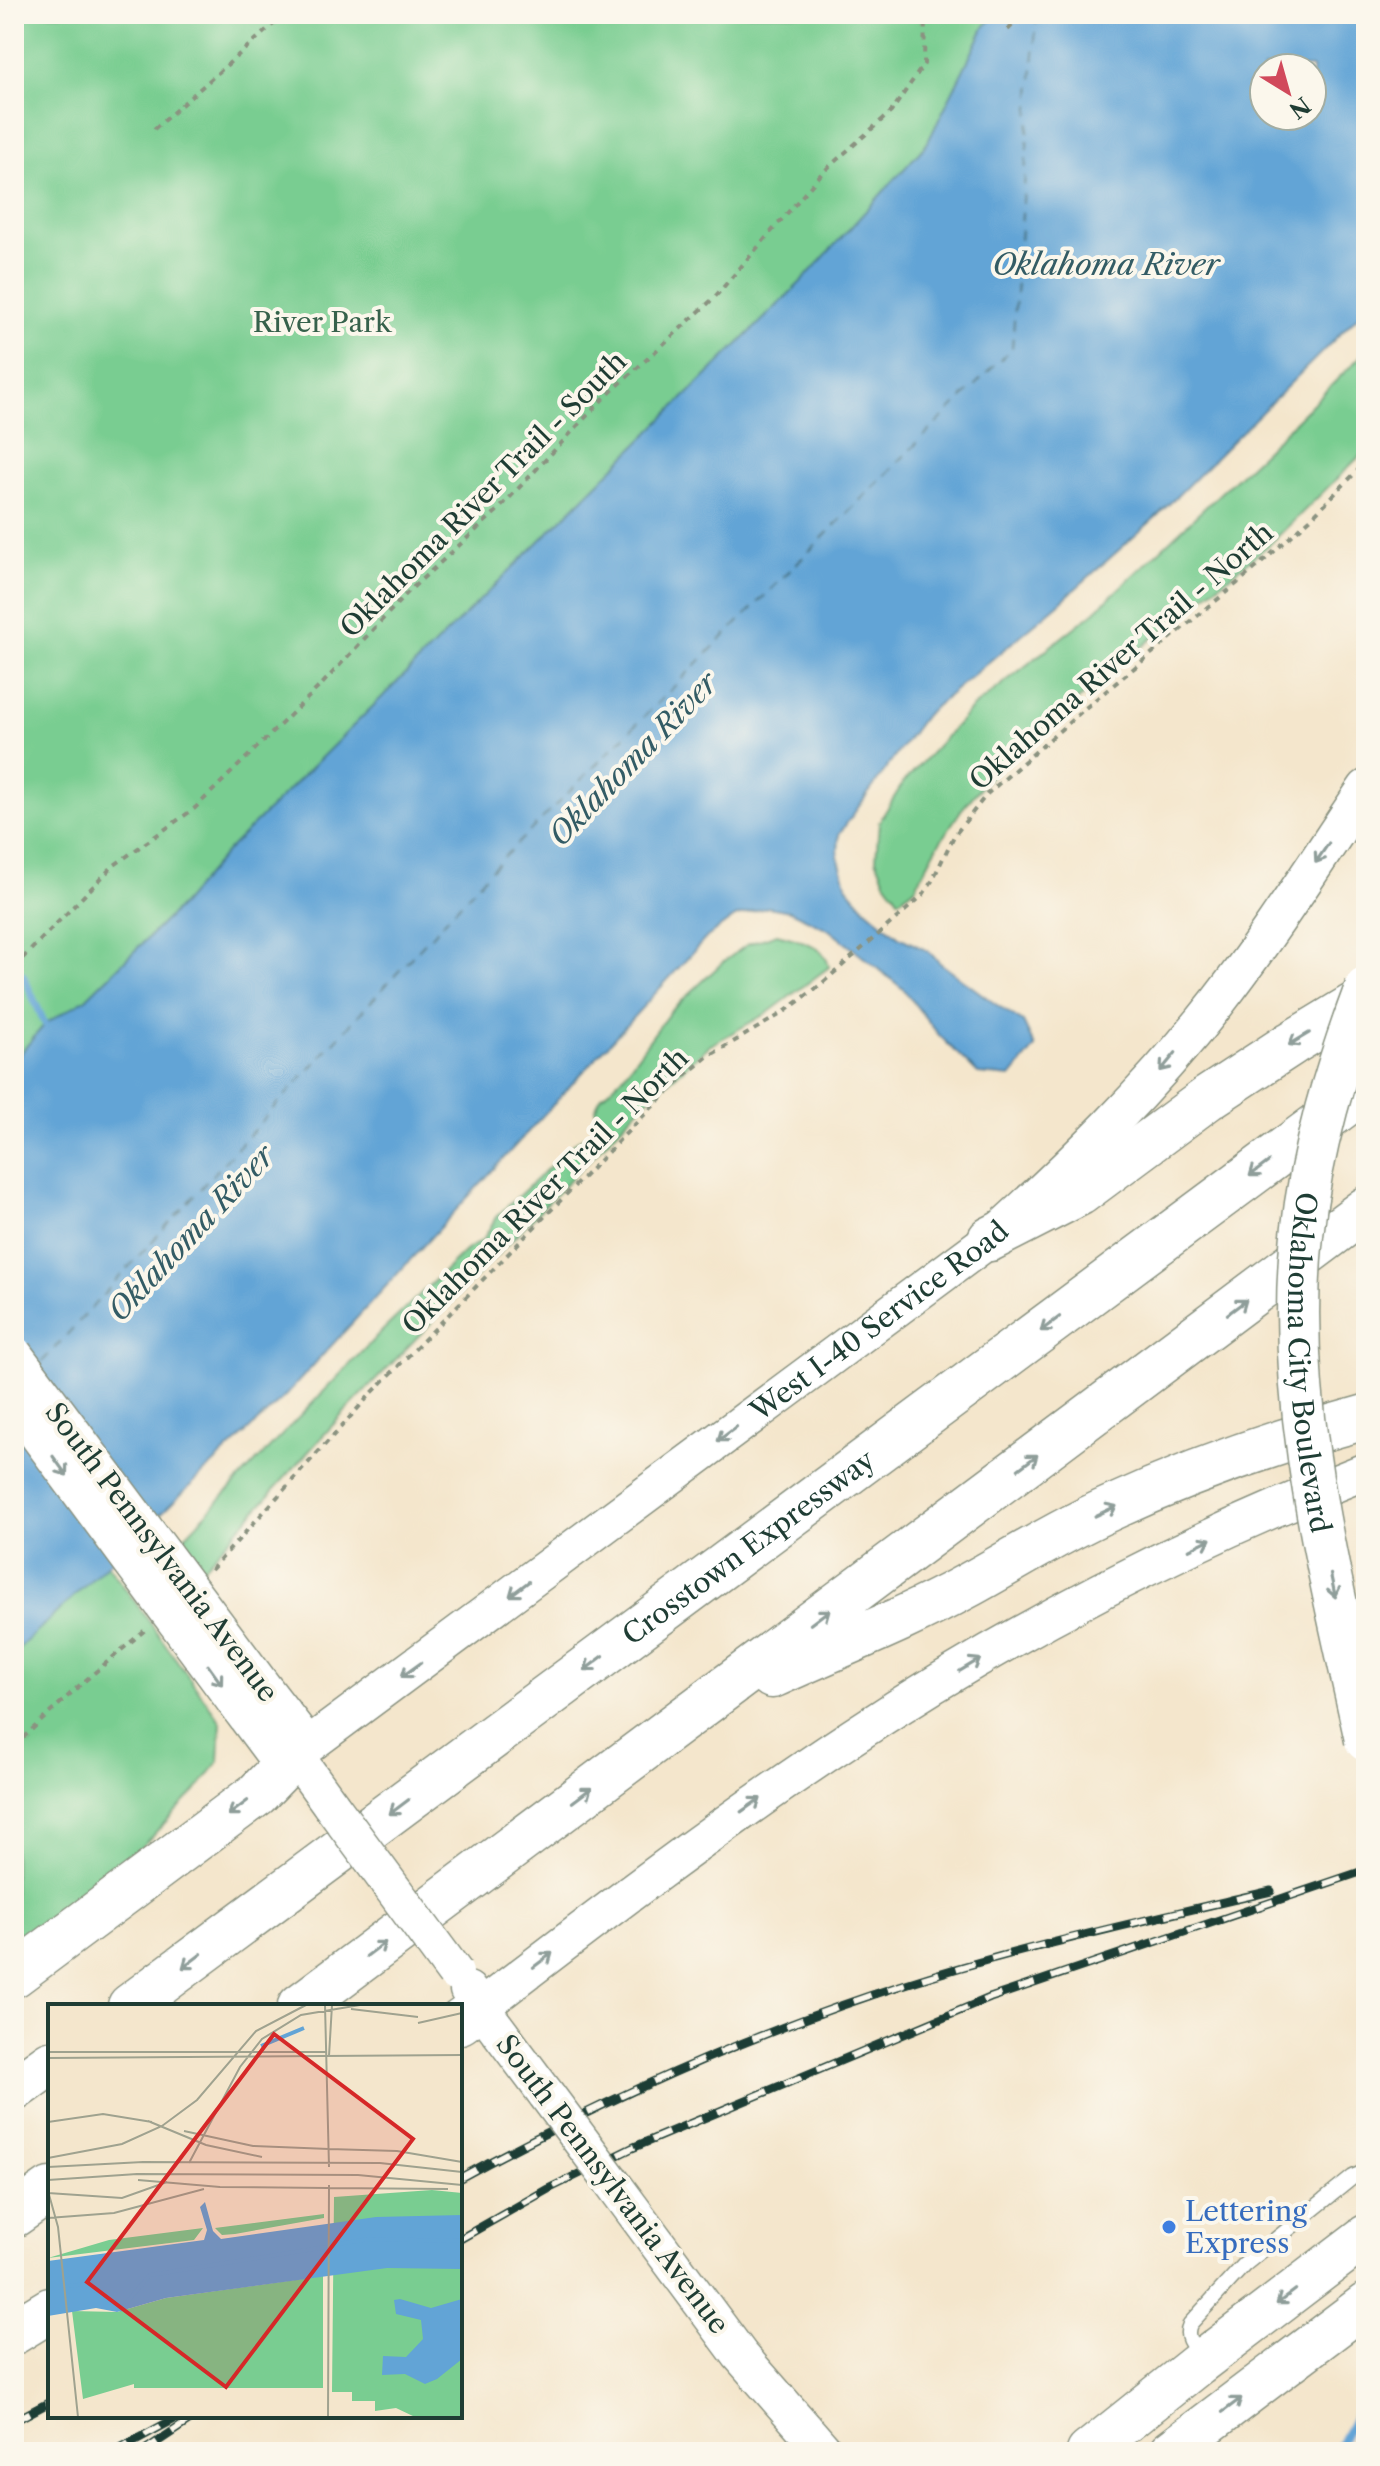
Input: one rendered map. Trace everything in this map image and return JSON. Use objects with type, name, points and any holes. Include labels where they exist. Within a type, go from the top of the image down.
[{"type":"highway","points":[[990,1239],[1080,1193],[1208,1098],[1366,998]]},
{"type":"highway","name":"Crosstown Expressway","points":[[133,2004],[1366,1089]]},
{"type":"highway","points":[[303,2004],[1366,1209]]},
{"type":"highway","points":[[690,1714],[964,1588],[1107,1510],[1193,1472],[1281,1440],[1366,1417]]},
{"type":"highway","points":[[14,1975],[257,1794],[295,1755]]},
{"type":"highway","points":[[14,2089],[48,2064]]},
{"type":"highway","points":[[14,2215],[48,2191]]},
{"type":"highway","points":[[14,2332],[48,2311]]},
{"type":"main road","name":"West I-40 Service Road","points":[[295,1755],[990,1239],[1061,1175],[1165,1066],[1218,1002],[1366,788]]},
{"type":"main road","name":"Oklahoma City Boulevard","points":[[1366,988],[1334,1075],[1321,1124],[1302,1233],[1299,1281],[1299,1350],[1311,1473],[1366,1740]]},
{"type":"main road","name":"South Pennsylvania Avenue","points":[[14,1354],[253,1700],[273,1753],[295,1755],[455,1973],[470,2015],[546,2094],[740,2355],[825,2452]]},
{"type":"main road","name":"South Pennsylvania Avenue","points":[[14,1403],[253,1700]]},
{"type":"main road","points":[[470,2015],[747,1807],[867,1727],[981,1658],[1107,1588],[1289,1501],[1366,1471]]},
{"type":"main road","points":[[1088,2452],[1204,2359],[1360,2253]]},
{"type":"main road","points":[[1170,2452],[1366,2304]]},
{"type":"lane","points":[[1204,2359],[1189,2341],[1187,2331],[1190,2324],[1244,2265],[1353,2177],[1366,2171]]},
{"type":"path","points":[[154,129],[285,14]]},
{"type":"path","name":"Oklahoma River Trail - South","points":[[14,967],[113,866],[195,808],[322,684],[410,590],[497,511],[602,400],[714,298],[822,173],[891,112],[924,64],[925,14]]},
{"type":"path","points":[[1008,30],[1023,14]]},
{"type":"path","name":"Oklahoma River Trail - North","points":[[210,1571],[370,1395],[646,1113],[707,1057],[783,1013],[830,978],[915,901],[932,881],[954,836],[987,794],[1257,567],[1366,462]]},
{"type":"path","points":[[14,1746],[90,1676],[153,1624]]},
{"type":"green space","name":"River Park","points":[[14,14],[996,14],[985,26],[927,144],[801,282],[228,850],[182,904],[86,999],[45,1024],[14,1061]]},
{"type":"green space","points":[[1366,351],[1366,450],[1270,544],[1021,747],[962,809],[915,888],[899,900],[885,881],[876,859],[879,822],[903,783],[971,709],[1094,612]]},
{"type":"green space","points":[[777,934],[816,948],[829,967],[769,1012],[709,1046],[646,1101],[341,1416],[201,1570],[181,1540],[378,1335],[466,1250],[483,1240],[496,1217],[576,1142],[596,1128],[599,1120],[595,1109],[601,1097],[622,1077],[670,1012],[722,963],[748,944]]},
{"type":"green space","points":[[14,1439],[221,1722],[219,1761],[200,1786],[129,1860],[14,1947]]},
{"type":"water","name":"Oklahoma River","points":[[996,14],[1366,14],[1366,308],[1156,517],[1056,606],[925,715],[839,834],[838,856],[847,887],[866,909],[899,937],[928,951],[940,963],[1023,1022],[1035,1047],[1011,1077],[978,1074],[939,1035],[902,988],[828,929],[790,911],[768,907],[735,917],[707,937],[286,1395],[14,1653],[14,1061],[45,1024],[86,999],[182,904],[228,850],[801,282],[927,144],[985,26]]},
{"type":"waterway","points":[[23,975],[45,1024]]},
{"type":"waterway","points":[[1336,2452],[1366,2394]]},
{"type":"ferry route","points":[[42,1362],[492,869],[1012,348],[1037,14]]},
{"type":"railway","points":[[462,2238],[548,2189],[632,2148],[990,1998],[1366,1870]]},
{"type":"railway","points":[[462,2177],[652,2082],[851,2002],[1022,1950],[1271,1891]]},
{"type":"railway","points":[[14,2421],[48,2403]]},
{"type":"railway","points":[[113,2452],[176,2418]]},
{"type":"railway","points":[[142,2452],[193,2418]]},
{"type":"place","name":"Lettering Express","points":[[1169,2227]]}]
